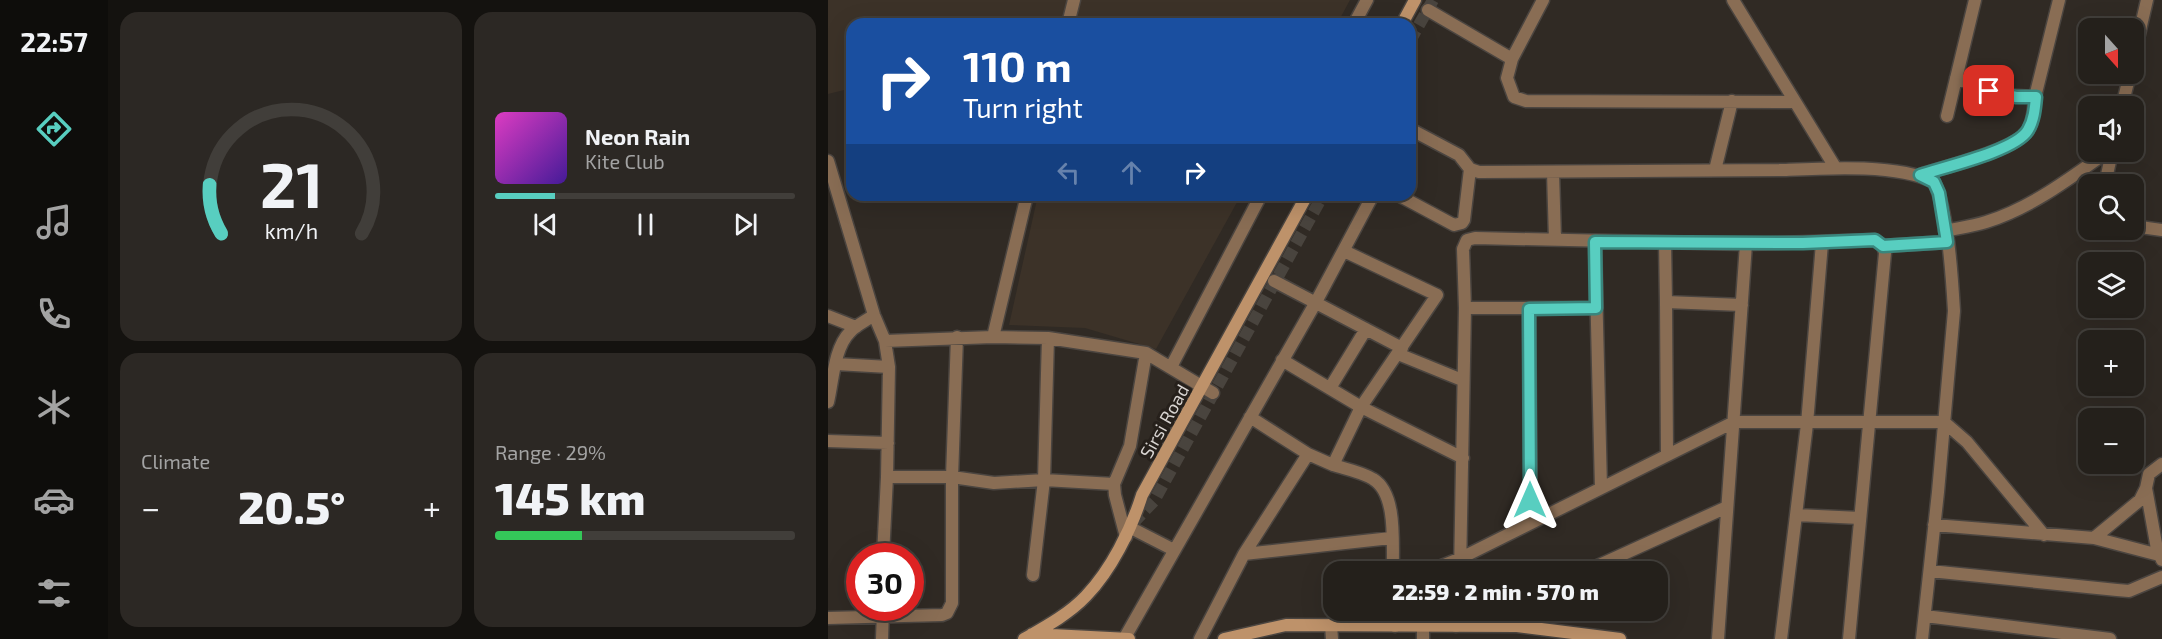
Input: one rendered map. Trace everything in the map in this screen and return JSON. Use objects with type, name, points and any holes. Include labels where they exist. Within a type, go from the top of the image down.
[{"type":"main road","points":[[1405,18],[1415,0]]},
{"type":"main road","name":"Sirsi Road","points":[[1028,637],[1086,597],[1130,530],[1142,495],[1208,390],[1304,201]]},
{"type":"main road","points":[[1224,639],[1254,636],[1286,625],[1516,626],[1556,635],[1620,639]]},
{"type":"main road","points":[[1028,637],[1129,639]]},
{"type":"street","points":[[1070,18],[1074,0]]},
{"type":"street","points":[[1357,18],[1367,0]]},
{"type":"street","points":[[1542,0],[1512,59],[1507,78],[1508,86],[1514,97],[1526,101],[1794,102]]},
{"type":"street","points":[[1733,0],[1835,167]]},
{"type":"street","points":[[1947,116],[1975,0]]},
{"type":"street","points":[[1920,175],[1996,150],[2015,142],[2028,130],[2060,0]]},
{"type":"street","points":[[2143,18],[2147,0]]},
{"type":"street","points":[[1428,10],[1512,59]]},
{"type":"street","points":[[1956,78],[2003,95],[2036,97]]},
{"type":"street","points":[[1715,171],[1732,101]]},
{"type":"street","points":[[1416,132],[1459,155],[1470,169],[1479,172],[1715,171],[1835,167],[1920,175],[1934,182],[1939,193],[1946,237],[1954,311],[1922,639]]},
{"type":"street","points":[[828,161],[874,315],[885,341],[889,367],[884,543]]},
{"type":"street","points":[[1883,246],[1946,237],[2007,214],[2059,187],[2093,162]]},
{"type":"street","points":[[1409,201],[1458,225],[1464,220],[1470,169]]},
{"type":"street","points":[[1553,172],[1555,240]]},
{"type":"street","points":[[993,337],[1026,201]]},
{"type":"street","points":[[1171,367],[1258,201]]},
{"type":"street","points":[[1124,639],[1316,302],[1370,201]]},
{"type":"street","points":[[2144,228],[2162,230]]},
{"type":"street","points":[[1461,561],[1462,380],[1465,308],[1463,249],[1467,240],[1475,238],[1746,244],[1875,240],[1883,246],[1885,253],[1849,639]]},
{"type":"street","points":[[1595,242],[1601,488]]},
{"type":"street","points":[[1665,243],[1667,455]]},
{"type":"street","points":[[1781,639],[1807,424],[1822,243]]},
{"type":"street","points":[[1718,639],[1746,244]]},
{"type":"street","points":[[1333,465],[1361,407],[1437,295],[1344,251]]},
{"type":"street","points":[[1275,281],[1366,329],[1400,351],[1462,380]]},
{"type":"street","points":[[1666,302],[1742,305]]},
{"type":"street","points":[[1465,308],[1596,308]]},
{"type":"street","points":[[1529,309],[1530,523]]},
{"type":"street","points":[[828,402],[844,339],[856,327],[874,315]]},
{"type":"street","points":[[828,316],[856,327]]},
{"type":"street","points":[[1330,388],[1366,329]]},
{"type":"street","points":[[885,341],[957,337],[1048,338],[1146,353],[1208,390]]},
{"type":"street","points":[[924,614],[942,615],[950,609],[952,603],[952,477],[957,337]]},
{"type":"street","points":[[1033,575],[1044,480],[1048,338]]},
{"type":"street","points":[[1146,353],[1130,446],[1114,484],[1115,495],[1130,530],[1174,550]]},
{"type":"street","points":[[1282,360],[1361,407],[1463,458]]},
{"type":"street","points":[[836,364],[889,367]]},
{"type":"street","points":[[1250,417],[1308,454],[1372,479],[1382,487],[1392,516],[1392,561]]},
{"type":"street","points":[[1454,561],[1734,422],[1807,424],[1944,422],[1967,442],[2044,535]]},
{"type":"street","points":[[828,441],[888,443]]},
{"type":"street","points":[[1200,639],[1244,554],[1308,454]]},
{"type":"street","points":[[2094,538],[2138,502],[2146,488],[2149,474],[2162,464]]},
{"type":"street","points":[[887,477],[952,477],[994,483],[1044,480],[1114,484]]},
{"type":"street","points":[[1934,525],[2094,538],[2160,558],[2146,488]]},
{"type":"street","points":[[1608,561],[1727,507]]},
{"type":"street","points":[[1796,515],[1860,518]]},
{"type":"street","points":[[1244,554],[1391,538]]},
{"type":"street","points":[[1930,571],[2129,591],[2162,577]]},
{"type":"street","points":[[828,618],[846,616]]},
{"type":"street","points":[[1925,616],[2030,634],[2110,639]]},
{"type":"street","points":[[882,639],[883,621]]},
{"type":"street","points":[[1395,621],[1395,626]]},
{"type":"street","points":[[1456,621],[1456,626]]},
{"type":"street","points":[[1331,625],[1332,639]]},
{"type":"street","points":[[1423,626],[1423,639]]},
{"type":"shaded area","points":[[828,0],[1350,0],[1340,18],[846,18],[846,90],[828,94]]},
{"type":"shaded area","points":[[1037,201],[1238,201],[1156,349],[1085,328],[1009,325]]},
{"type":"tunnel","points":[[1416,30],[1433,0]]},
{"type":"tunnel","points":[[1133,523],[1154,501],[1320,201]]},
{"type":"route","points":[[1530,500],[1529,309],[1596,308],[1595,242],[1746,244],[1875,240],[1883,246],[1947,242],[1939,193],[1934,182],[1920,175],[2015,142],[2028,130],[2034,113],[2036,97],[2016,97],[1989,91]]}]
